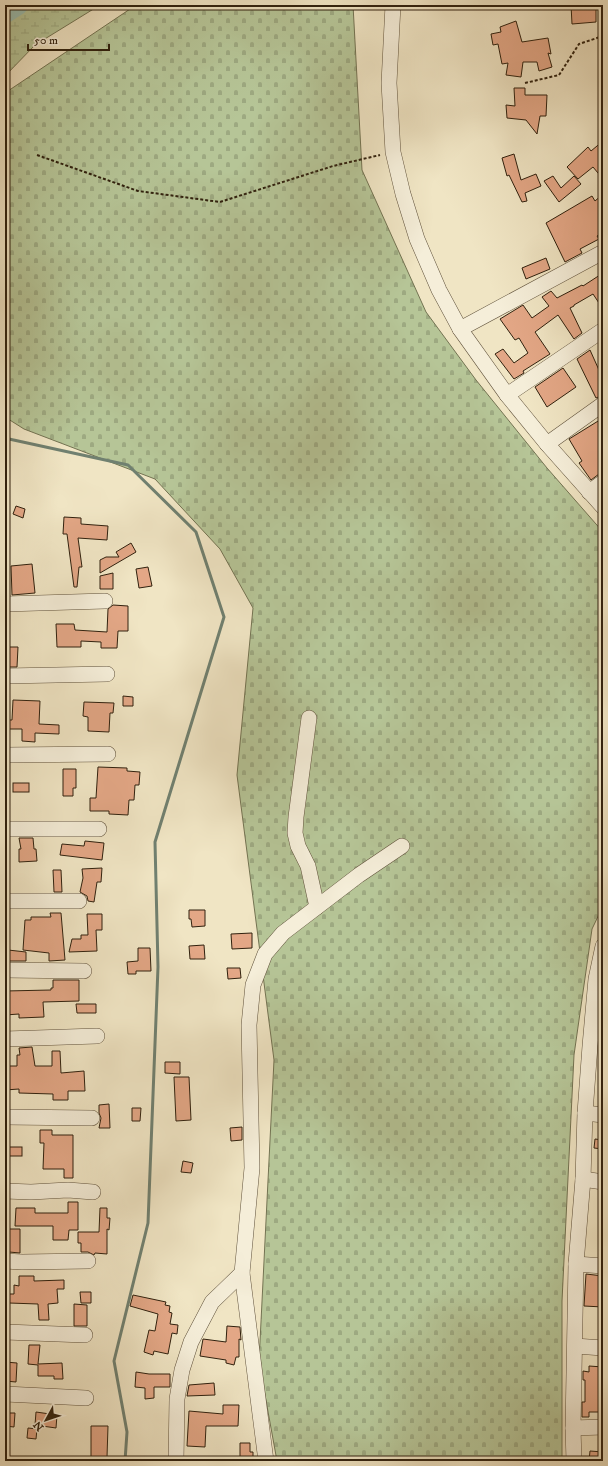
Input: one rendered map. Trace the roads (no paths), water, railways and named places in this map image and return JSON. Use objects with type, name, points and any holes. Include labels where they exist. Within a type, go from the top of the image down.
[{"type":"street","points":[[393,5],[390,83],[393,152],[403,194],[417,239],[439,290],[460,329],[507,395],[547,444],[603,507]]},
{"type":"street","points":[[460,329],[603,252]]},
{"type":"street","points":[[507,395],[603,330]]},
{"type":"street","points":[[547,444],[603,404]]},
{"type":"street","points":[[589,492],[603,482]]},
{"type":"street","points":[[5,604],[105,601]]},
{"type":"street","points":[[5,676],[107,674]]},
{"type":"street","points":[[309,718],[295,833],[298,846],[308,866],[317,907]]},
{"type":"street","points":[[5,755],[108,754]]},
{"type":"street","points":[[5,829],[99,829]]},
{"type":"street","points":[[266,1461],[242,1273],[252,1168],[249,1025],[254,985],[265,954],[283,933],[359,875],[402,846]]},
{"type":"street","points":[[5,901],[79,901]]},
{"type":"street","points":[[574,1461],[572,1428],[576,1264],[583,1179],[585,1113],[597,1046],[603,946]]},
{"type":"street","points":[[5,970],[84,971]]},
{"type":"street","points":[[5,1039],[97,1036]]},
{"type":"street","points":[[585,1113],[603,1115]]},
{"type":"street","points":[[5,1117],[92,1118]]},
{"type":"street","points":[[583,1179],[603,1182]]},
{"type":"street","points":[[5,1191],[31,1192],[68,1190],[93,1192]]},
{"type":"street","points":[[5,1261],[88,1261]]},
{"type":"street","points":[[576,1264],[603,1266]]},
{"type":"street","points":[[176,1461],[177,1399],[182,1370],[191,1342],[212,1302],[242,1273]]},
{"type":"street","points":[[5,1332],[85,1335]]},
{"type":"street","points":[[575,1346],[603,1348]]},
{"type":"street","points":[[5,1394],[86,1398]]},
{"type":"street","points":[[572,1428],[603,1427]]},
{"type":"waterway","points":[[5,14],[19,5]]},
{"type":"waterway","points":[[5,437],[128,465],[196,532],[224,617],[155,842],[158,967],[148,1223],[114,1361],[127,1432],[125,1461]]}]
